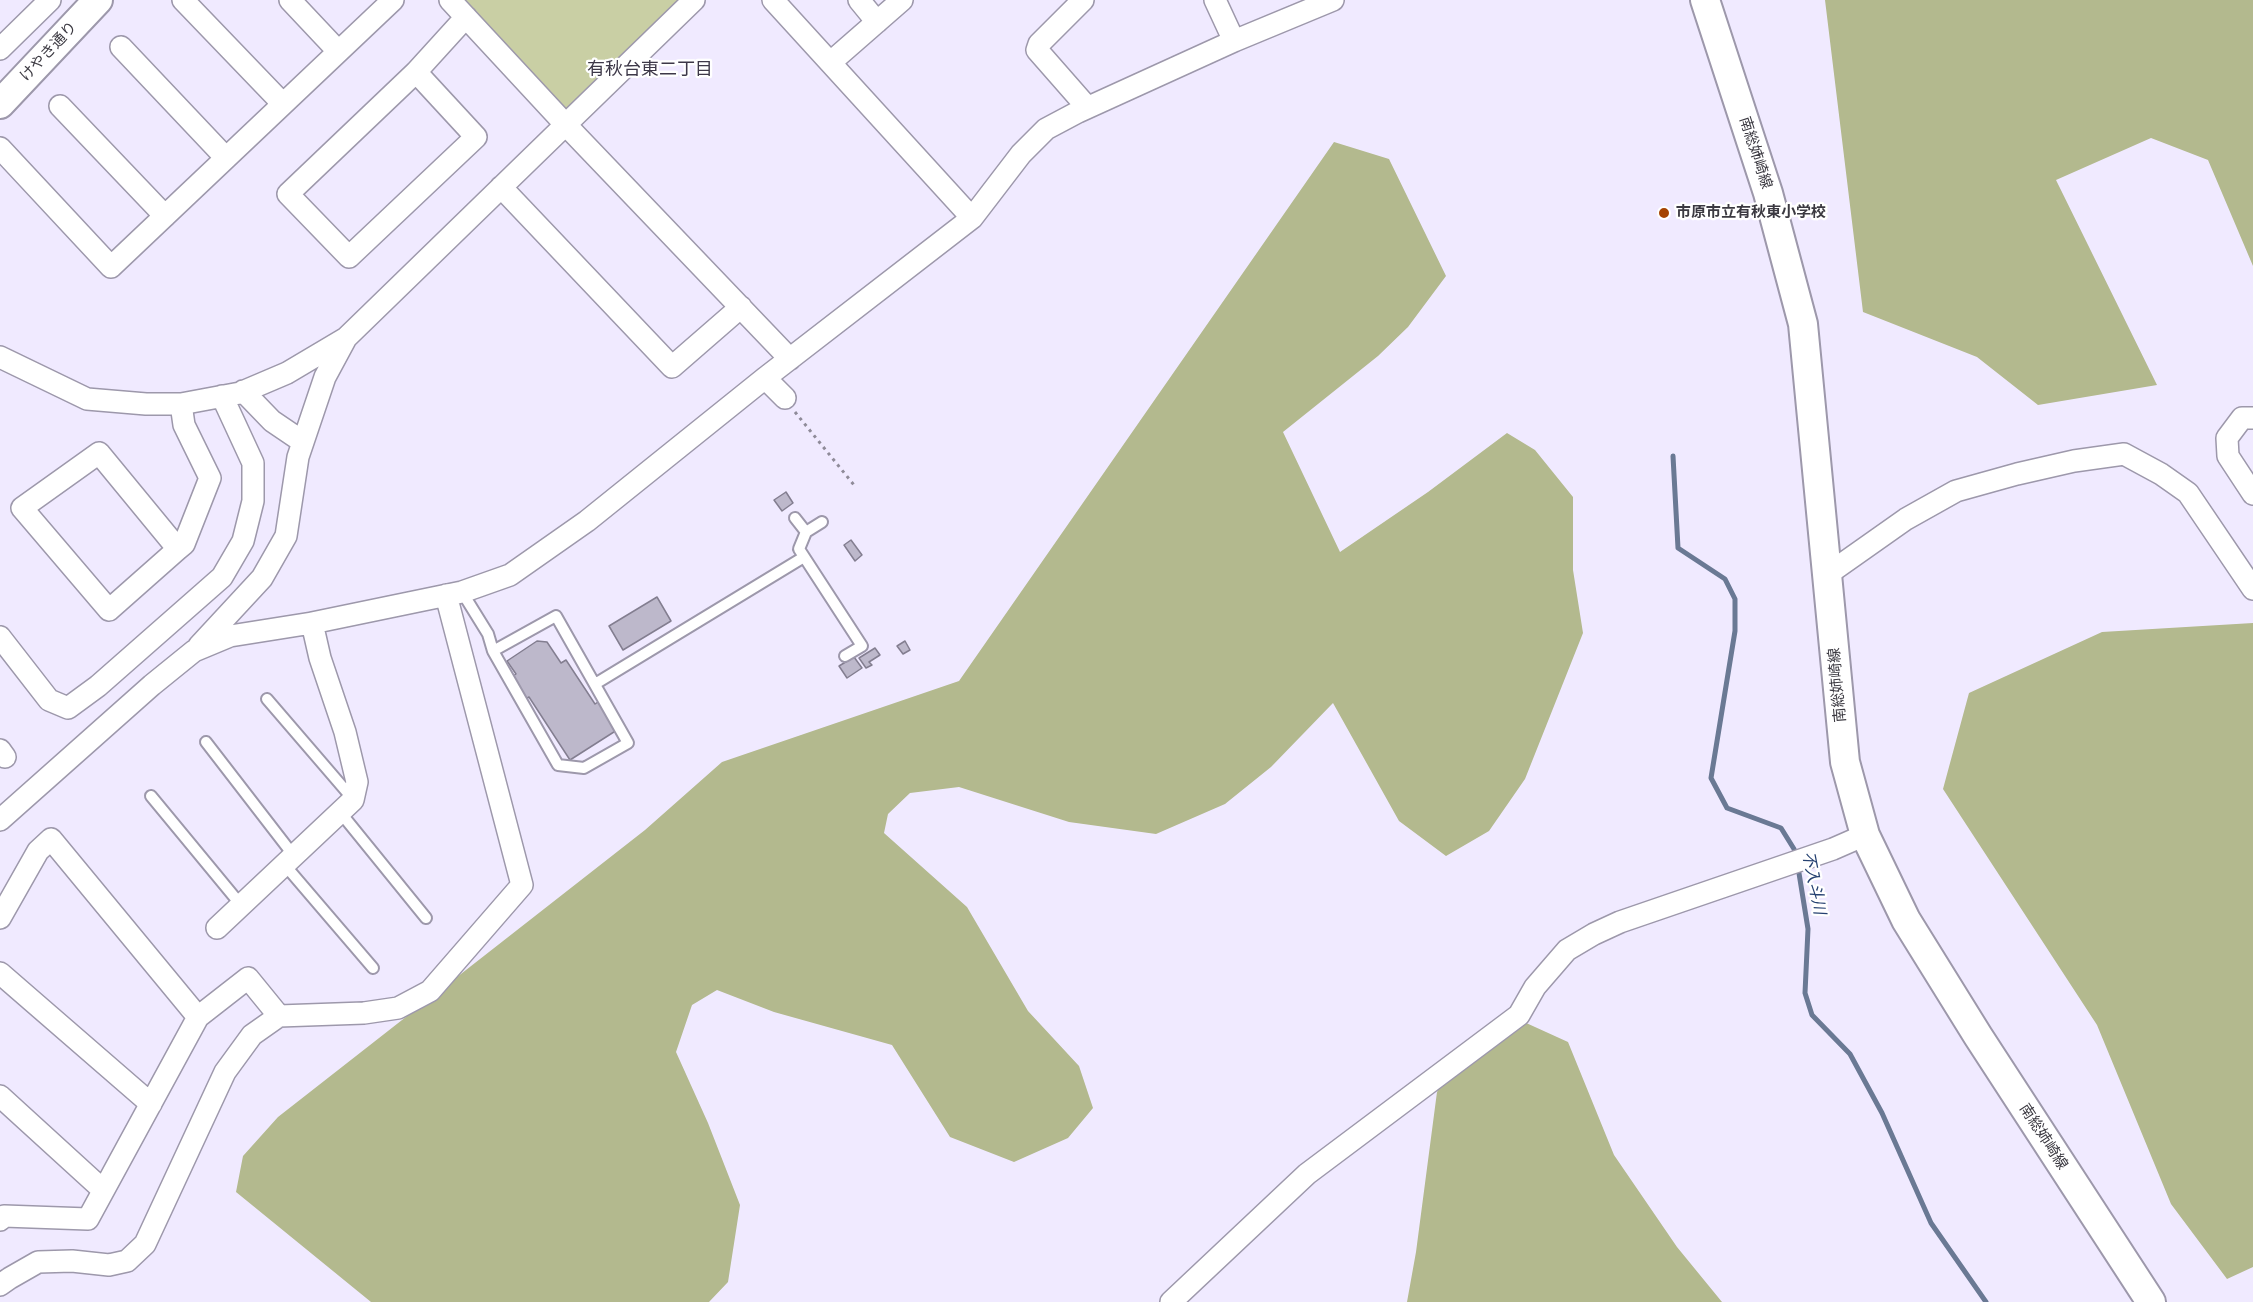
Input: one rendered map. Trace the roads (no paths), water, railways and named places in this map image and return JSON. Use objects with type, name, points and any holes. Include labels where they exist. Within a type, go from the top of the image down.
[{"type":"main road","name":"けやき通り","points":[[0,104],[98,0]]},
{"type":"main road","name":"南総姉崎線","points":[[1705,0],[1768,193],[1803,324],[1845,762],[1865,835],[1906,920],[1984,1046],[2151,1302]]},
{"type":"street","points":[[2,43],[50,0]]},
{"type":"street","points":[[183,0],[283,104]]},
{"type":"street","points":[[290,0],[338,51]]},
{"type":"street","points":[[0,148],[111,267],[393,0]]},
{"type":"street","points":[[450,0],[790,359]]},
{"type":"street","points":[[0,357],[87,399],[146,404],[181,404],[222,396],[243,391],[287,373],[346,338],[694,0]]},
{"type":"street","points":[[773,0],[972,218]]},
{"type":"street","points":[[859,0],[877,22]]},
{"type":"street","points":[[831,62],[902,0]]},
{"type":"street","points":[[1083,0],[1039,44],[1037,50],[1087,107]]},
{"type":"street","points":[[1215,0],[1234,41]]},
{"type":"street","points":[[194,651],[230,636],[312,623],[454,593],[510,575],[587,521],[765,378],[972,218],[1021,154],[1047,129],[1087,107],[1234,41],[1333,0]]},
{"type":"street","points":[[416,72],[476,137],[349,257],[288,194],[416,72],[466,17]]},
{"type":"street","points":[[121,47],[226,158]]},
{"type":"street","points":[[60,106],[165,216]]},
{"type":"street","points":[[501,187],[672,367],[741,307]]},
{"type":"street","points":[[0,820],[194,651],[262,578],[286,536],[298,457],[325,377],[346,338]]},
{"type":"street","points":[[765,378],[785,398]]},
{"type":"street","points":[[243,391],[272,421],[303,442]]},
{"type":"street","points":[[0,637],[49,700],[68,708],[98,686],[222,577],[243,541],[253,501],[254,463],[222,396]]},
{"type":"street","points":[[178,549],[99,453],[22,508],[109,610],[184,544],[210,478],[184,425],[181,404]]},
{"type":"street","points":[[2253,418],[2242,418],[2227,438],[2228,456],[2253,494]]},
{"type":"street","points":[[1828,574],[1906,519],[1956,491],[2074,461],[2124,454],[2162,474],[2188,493],[2253,589]]},
{"type":"street","points":[[0,1285],[39,1262],[110,1265],[127,1261],[145,1244],[225,1072],[252,1035],[279,1016],[364,1013],[398,1008],[430,991],[522,885],[454,593]]},
{"type":"street","points":[[217,927],[346,806],[357,782],[345,732],[320,658],[312,623]]},
{"type":"street","points":[[1171,1302],[1306,1174],[1519,1015],[1535,987],[1567,950],[1620,922],[1833,849],[1865,835]]},
{"type":"street","points":[[0,918],[38,851],[51,839],[198,1017]]},
{"type":"street","points":[[0,973],[151,1104]]},
{"type":"street","points":[[1,1216],[88,1219],[198,1017],[248,978],[279,1016]]},
{"type":"street","points":[[0,1096],[103,1190]]},
{"type":"lane","points":[[795,518],[806,532]]},
{"type":"lane","points":[[822,522],[806,532],[798,549],[862,646],[845,656]]},
{"type":"lane","points":[[595,684],[804,557]]},
{"type":"lane","points":[[454,593],[488,634],[493,651],[558,765],[584,768],[628,743],[556,616],[493,651]]},
{"type":"lane","points":[[267,699],[426,918]]},
{"type":"lane","points":[[206,742],[289,860],[373,968]]},
{"type":"lane","points":[[152,796],[241,905]]},
{"type":"waterway","name":"不入斗川","points":[[1673,456],[1678,548],[1725,579],[1735,599],[1735,631],[1711,778],[1727,808],[1781,828],[1796,855]]},
{"type":"waterway","name":"不入斗川","points":[[1798,867],[1808,929],[1805,993],[1812,1015],[1850,1054],[1882,1113],[1931,1223],[1986,1302]]},
{"type":"place","name":"市原市立有秋東小学校","points":[[1664,213]]},
{"type":"district","name":"有秋台東二丁目","points":[[650,70]]}]
